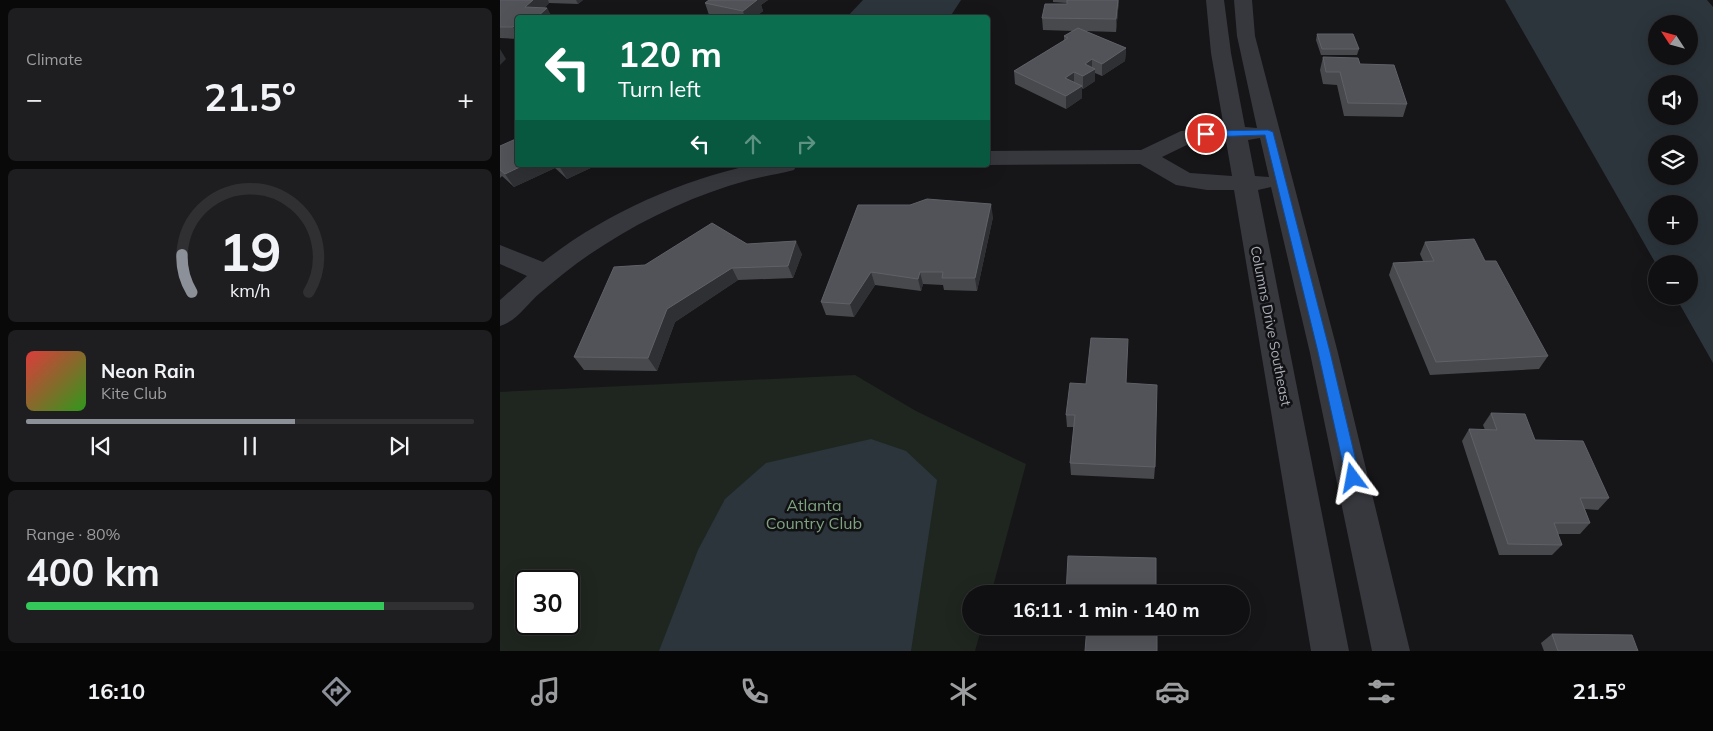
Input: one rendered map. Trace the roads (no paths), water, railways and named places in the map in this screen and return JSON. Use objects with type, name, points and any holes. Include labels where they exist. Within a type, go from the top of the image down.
[{"type":"street","name":"Columns Drive Southeast","points":[[1215,0],[1221,53],[1235,133],[1330,651]]},
{"type":"street","points":[[1243,0],[1246,36],[1268,132],[1324,352],[1391,651]]},
{"type":"street","points":[[990,158],[1145,158],[1189,136],[1268,132]]},
{"type":"street","points":[[1145,158],[1184,180],[1245,183],[1281,182]]},
{"type":"street","points":[[500,316],[547,274],[597,238],[652,208],[738,176],[777,167]]},
{"type":"street","points":[[500,254],[547,274]]},
{"type":"park label","name":"Atlanta Country Club","points":[[814,514]]}]
